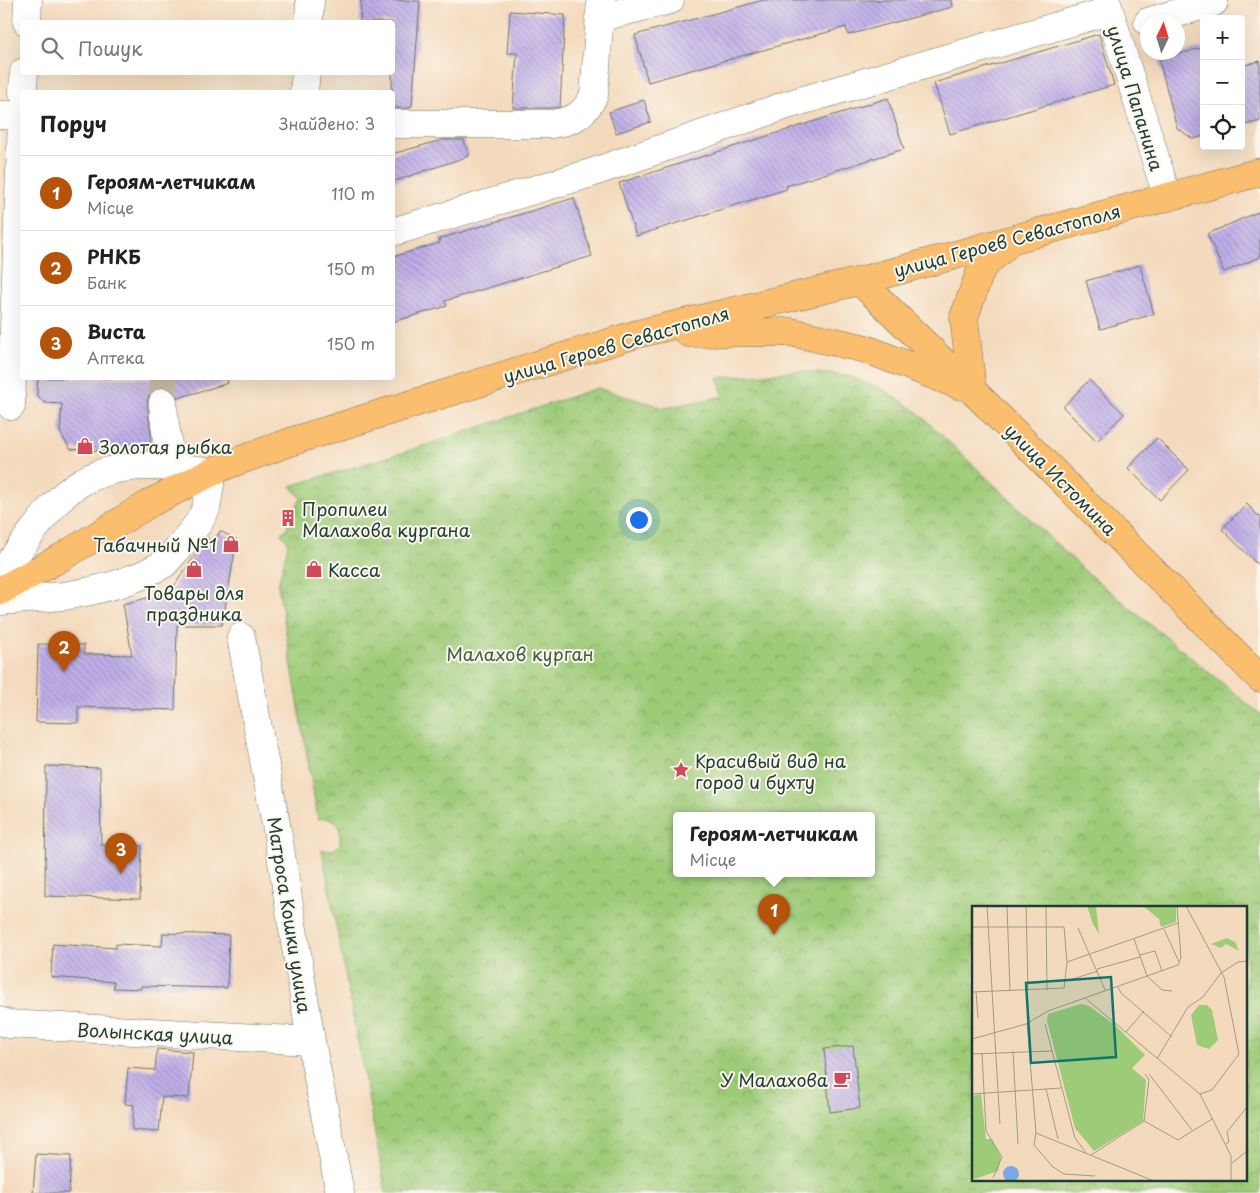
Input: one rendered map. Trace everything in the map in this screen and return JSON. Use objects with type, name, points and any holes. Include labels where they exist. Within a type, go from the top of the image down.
[{"type":"main road","name":"улица Героев Севастополя","points":[[0,591],[62,557],[152,502],[212,472],[299,439],[637,334],[860,281],[1260,172]]},
{"type":"main road","points":[[637,334],[791,332],[866,349],[972,390],[964,318],[982,268],[1014,238]]},
{"type":"main road","name":"улица Истомина","points":[[860,281],[972,390],[1260,678]]},
{"type":"street","points":[[27,20],[28,0]]},
{"type":"street","points":[[309,20],[310,0]]},
{"type":"street","points":[[395,124],[552,124],[566,122],[578,117],[588,107],[594,95],[600,9],[670,0]]},
{"type":"street","points":[[1173,15],[1214,2],[1214,0]]},
{"type":"street","points":[[395,231],[588,174],[787,105],[1110,14],[1140,21]]},
{"type":"street","name":"улица Папанина","points":[[1110,14],[1167,196]]},
{"type":"street","points":[[23,90],[24,75]]},
{"type":"street","points":[[304,90],[306,75]]},
{"type":"street","points":[[0,115],[20,117]]},
{"type":"street","points":[[11,406],[20,170]]},
{"type":"street","points":[[164,402],[164,417],[171,466]]},
{"type":"street","points":[[0,575],[57,502],[70,489],[85,480],[119,467],[171,466],[212,472],[206,509],[199,522],[164,564],[118,584],[91,591],[64,596],[0,601]]},
{"type":"street","name":"Матроса Кошки улица","points":[[242,637],[277,830],[310,1041],[340,1193]]},
{"type":"street","name":"Волынская улица","points":[[0,1021],[18,1025],[310,1041]]},
{"type":"green space","name":"Малахов курган","points":[[798,371],[848,376],[884,390],[915,410],[1086,572],[1260,714],[1260,1193],[386,1193],[322,850],[333,850],[340,845],[340,832],[334,821],[325,818],[318,819],[278,585],[288,545],[287,540],[281,534],[283,531],[285,532],[301,498],[291,486],[411,450],[597,388],[665,408],[724,396],[717,378]]},
{"type":"building","points":[[361,0],[420,1],[412,106],[410,108],[395,108],[395,90],[392,90],[392,75],[395,75],[395,20],[360,20]]},
{"type":"building","points":[[764,0],[951,0],[952,7],[848,35],[846,27],[648,82],[635,35]]},
{"type":"building","points":[[510,11],[565,15],[560,107],[513,108],[517,53],[507,53]]},
{"type":"building","points":[[1099,34],[1114,85],[950,134],[934,83]]},
{"type":"building","points":[[1200,48],[1200,137],[1193,139],[1177,128],[1159,60],[1185,60],[1185,52]]},
{"type":"building","points":[[1260,61],[1260,121],[1245,125],[1245,105],[1245,65]]},
{"type":"building","points":[[888,98],[904,149],[786,186],[787,189],[636,236],[619,183]]},
{"type":"building","points":[[644,100],[651,122],[616,133],[609,112]]},
{"type":"building","points":[[442,140],[464,140],[469,156],[395,181],[395,153]]},
{"type":"building","points":[[574,198],[592,256],[445,301],[447,306],[395,321],[395,256],[440,243],[439,239]]},
{"type":"building","points":[[1260,211],[1260,257],[1224,272],[1207,234]]},
{"type":"building","points":[[1140,265],[1154,314],[1100,329],[1086,281]]},
{"type":"building","points":[[38,380],[227,380],[228,383],[178,398],[176,393],[169,388],[161,386],[155,389],[149,395],[147,403],[151,434],[150,450],[124,452],[70,449],[60,432],[62,404],[45,403],[37,395]]},
{"type":"building","points":[[1089,380],[1124,414],[1097,441],[1063,407]]},
{"type":"building","points":[[1157,438],[1189,470],[1160,500],[1128,468]]},
{"type":"building","points":[[1247,504],[1260,518],[1260,567],[1222,529]]},
{"type":"building","points":[[220,531],[237,540],[222,625],[177,625],[175,710],[78,707],[78,723],[36,722],[38,644],[84,645],[84,654],[132,655],[123,604],[170,592],[207,538],[214,542]]},
{"type":"building","points":[[46,766],[100,768],[101,845],[142,846],[140,899],[45,896]]},
{"type":"building","points":[[163,933],[229,935],[227,988],[141,986],[141,989],[113,988],[114,982],[51,977],[53,944],[116,948],[116,944],[162,946]]},
{"type":"building","name":"У Малахова","points":[[853,1046],[860,1108],[830,1112],[824,1049]]},
{"type":"building","points":[[157,1049],[193,1052],[189,1098],[162,1097],[159,1132],[132,1130],[134,1105],[125,1104],[128,1068],[155,1070]]},
{"type":"building","points":[[36,1154],[71,1156],[69,1193],[33,1193]]},
{"type":"tunnel","points":[[163,380],[163,402]]},
{"type":"place","name":"Золотая рыбка","points":[[85,446]]},
{"type":"place","name":"Пропилеи Малахова кургана","points":[[288,518]]},
{"type":"place","name":"Табачный №1","points":[[231,544]]},
{"type":"place","name":"Товары для праздника","points":[[194,569]]},
{"type":"place","name":"Касса","points":[[314,569]]},
{"type":"place","name":"РНКБ","points":[[64,672]]},
{"type":"place","name":"Красивый вид на город и бухту","points":[[681,770]]},
{"type":"place","name":"Виста","points":[[121,874]]},
{"type":"place","name":"Героям-летчикам","points":[[774,935]]},
{"type":"place","name":"У Малахова","points":[[842,1079]]}]
